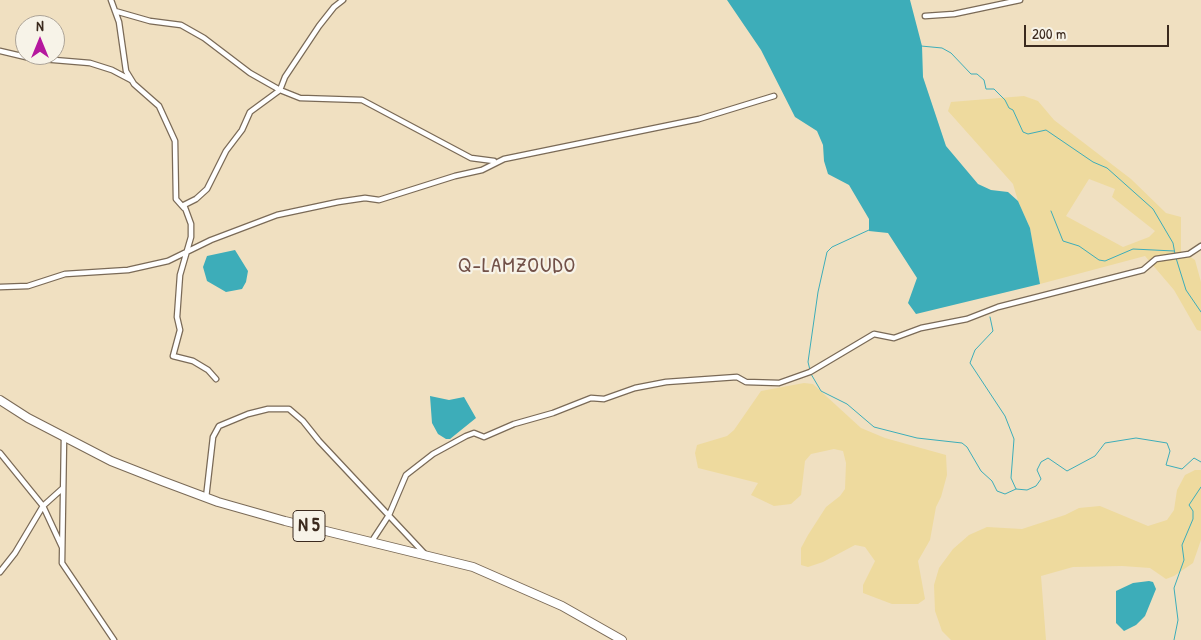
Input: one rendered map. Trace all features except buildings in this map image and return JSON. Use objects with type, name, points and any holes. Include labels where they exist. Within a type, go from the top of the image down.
[{"type":"highway","name":"N 5","points":[[0,400],[64,437],[111,461],[206,498],[285,521],[424,553],[472,567],[562,606],[622,640]]},
{"type":"street","points":[[111,0],[119,22],[126,71],[132,81]]},
{"type":"street","points":[[184,208],[184,205],[196,199],[207,189],[226,151],[242,130],[250,112],[280,90],[296,58],[334,7],[343,0]]},
{"type":"street","points":[[925,16],[954,14],[1020,0]]},
{"type":"street","points":[[115,11],[150,21],[181,25],[204,38],[250,72],[280,90],[308,100],[362,100],[471,158],[496,161],[699,119],[774,96]]},
{"type":"street","points":[[0,51],[30,58],[90,63],[112,70],[132,81],[158,106],[175,141],[176,199],[184,208],[191,224],[187,251],[180,275],[177,317],[180,330],[173,356],[193,361],[208,370],[216,379]]},
{"type":"street","points":[[0,287],[28,286],[65,274],[128,270],[168,261],[187,251],[277,215],[338,202],[387,198],[454,176],[482,170],[496,161]]},
{"type":"street","points":[[372,541],[389,515],[406,475],[433,454],[474,433],[484,437],[514,424],[553,413],[591,398],[604,399],[635,388],[666,382],[737,377],[746,382],[779,383],[810,372],[874,334],[894,338],[921,328],[967,319],[998,307],[1143,270],[1156,259],[1190,254],[1201,246]]},
{"type":"street","points":[[206,498],[213,437],[219,426],[248,414],[280,407],[289,409],[303,421],[319,441],[424,553]]},
{"type":"street","points":[[64,437],[62,563],[114,640]]},
{"type":"street","points":[[0,453],[43,506],[62,548]]},
{"type":"street","points":[[0,572],[15,553],[43,506],[63,488]]},
{"type":"sand","points":[[1024,96],[1038,101],[1054,120],[1131,179],[1166,213],[1181,217],[1181,251],[1195,260],[1201,282],[1201,331],[1197,330],[1174,290],[1145,256],[1040,284],[1030,228],[1013,184],[948,111],[951,102]],"holes":[[[1089,179],[1115,189],[1112,197],[1155,231],[1149,237],[1123,247],[1066,216]]]},
{"type":"sand","points":[[804,383],[813,384],[861,428],[885,438],[946,455],[947,475],[936,507],[930,540],[918,561],[925,599],[918,604],[892,604],[863,593],[863,585],[875,561],[865,547],[855,545],[823,562],[808,567],[801,565],[801,548],[808,535],[826,507],[840,496],[845,489],[846,463],[843,451],[834,449],[811,454],[805,461],[801,495],[791,504],[774,506],[751,495],[758,483],[698,468],[695,453],[697,445],[727,436],[734,430],[761,391]]},
{"type":"sand","points":[[1195,470],[1201,470],[1201,540],[1193,563],[1174,576],[1166,579],[1150,568],[1122,566],[1073,567],[1041,576],[1046,640],[951,640],[942,631],[935,611],[934,585],[939,568],[953,549],[969,535],[987,527],[1022,529],[1065,515],[1079,508],[1100,506],[1148,526],[1167,520],[1174,510],[1177,490],[1185,475]]},
{"type":"water","points":[[727,0],[910,0],[922,46],[923,77],[946,146],[978,184],[991,190],[1008,192],[1018,201],[1030,228],[1040,284],[916,314],[908,303],[917,278],[888,233],[869,231],[869,219],[849,185],[828,174],[824,161],[823,145],[817,131],[795,117],[761,50]]},
{"type":"water","points":[[235,250],[248,271],[246,282],[242,289],[226,292],[207,281],[203,267],[207,256]]},
{"type":"water","points":[[430,396],[449,400],[464,397],[476,418],[450,439],[446,439],[438,434],[432,423]]},
{"type":"water","points":[[1153,582],[1156,589],[1145,616],[1136,625],[1124,631],[1116,623],[1116,591],[1133,583]]},
{"type":"waterway","points":[[921,46],[942,48],[951,53],[971,74],[977,74],[984,80],[986,89],[994,89],[1005,100],[1009,108],[1013,110],[1023,132],[1028,134],[1046,130],[1093,162],[1107,168],[1153,209],[1173,243],[1175,254]]},
{"type":"waterway","points":[[1051,211],[1063,241],[1079,246],[1099,260],[1105,261],[1133,249],[1174,251]]},
{"type":"waterway","points":[[810,370],[808,362],[818,292],[827,252],[832,247],[869,230]]},
{"type":"waterway","points":[[1176,258],[1186,290],[1201,312]]},
{"type":"waterway","points":[[990,317],[993,331],[975,350],[970,363],[1005,416],[1014,439],[1011,478],[1016,489],[1027,490],[1036,486],[1041,479],[1037,470],[1041,462],[1048,458],[1067,471],[1095,456],[1105,443],[1136,438],[1167,443],[1170,451],[1166,465],[1182,469],[1194,458],[1201,462]]},
{"type":"waterway","points":[[811,374],[821,391],[847,404],[874,427],[917,438],[962,443],[967,447],[981,471],[992,481],[997,491],[1005,494],[1016,489]]},
{"type":"waterway","points":[[1174,640],[1178,620],[1174,588],[1184,560],[1182,545],[1193,519],[1193,511],[1189,505],[1201,487]]},
{"type":"district","name":"Q-LAMZOUDO","points":[[517,266]]}]
